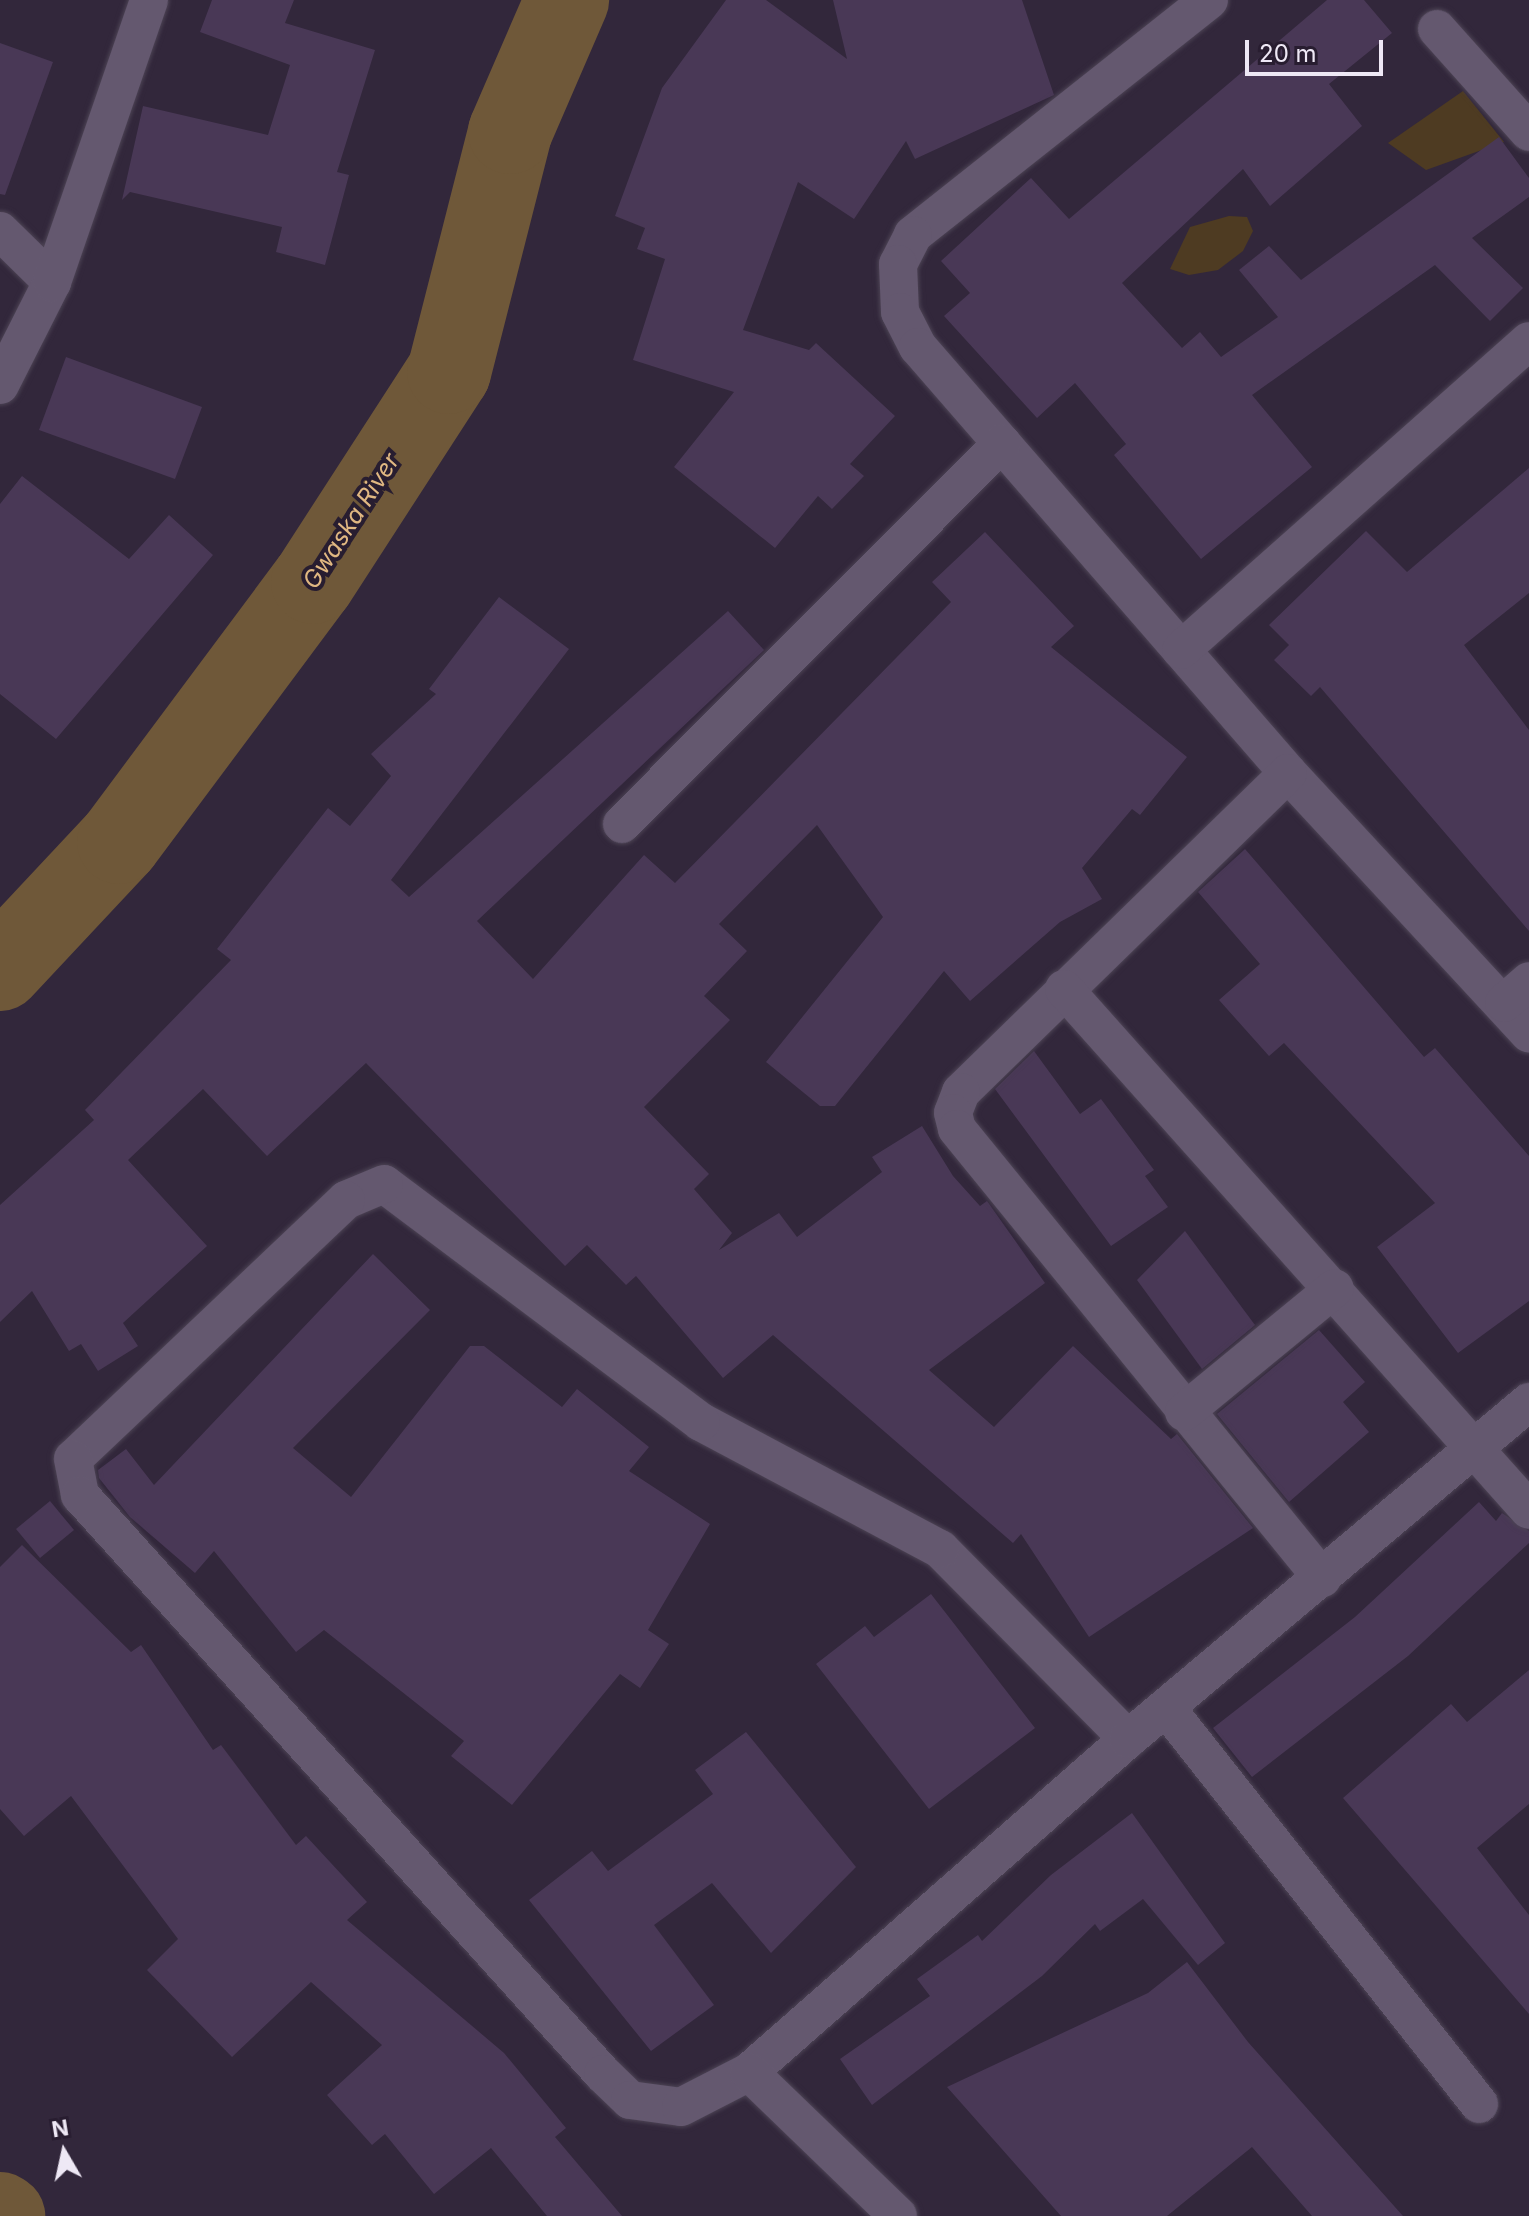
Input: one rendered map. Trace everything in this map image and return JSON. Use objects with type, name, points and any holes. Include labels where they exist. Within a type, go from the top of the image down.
[{"type":"street","points":[[0,385],[52,282],[149,0]]},
{"type":"street","points":[[1209,0],[913,235],[898,264],[900,312],[918,347],[1288,773],[1517,992],[1529,1033]]},
{"type":"street","points":[[1437,29],[1529,132]]},
{"type":"street","points":[[0,231],[52,282]]},
{"type":"street","points":[[1181,650],[1529,341]]},
{"type":"street","points":[[622,824],[1002,443]]},
{"type":"street","points":[[1288,773],[961,1092],[954,1121],[1184,1412],[1322,1578]]},
{"type":"street","points":[[1064,989],[1478,1446],[1529,1510]]},
{"type":"street","points":[[1128,1739],[940,1549],[701,1422],[397,1189],[370,1184],[346,1200],[79,1449],[75,1485],[630,2100],[681,2107],[749,2072],[1128,1739],[1168,1710],[1529,1402]]},
{"type":"street","points":[[1184,1412],[1335,1288]]},
{"type":"street","points":[[1168,1710],[1479,2104]]},
{"type":"street","points":[[749,2072],[898,2216]]},
{"type":"shaded area","points":[[1463,91],[1504,142],[1426,170],[1388,143]]},
{"type":"shaded area","points":[[1229,216],[1247,217],[1253,231],[1243,251],[1218,270],[1189,275],[1170,269],[1190,227]]},
{"type":"building","points":[[212,0],[294,0],[285,23],[375,50],[337,172],[349,175],[325,265],[276,252],[282,227],[130,192],[122,200],[143,106],[268,135],[290,65],[200,32]]},
{"type":"building","points":[[726,0],[766,0],[847,59],[833,0],[1022,0],[1054,95],[915,159],[906,141],[854,219],[798,182],[743,330],[809,350],[816,343],[895,416],[850,464],[864,476],[832,509],[818,496],[775,548],[674,467],[734,392],[633,360],[665,259],[637,249],[645,228],[615,216],[662,88]]},
{"type":"building","points":[[1327,0],[1364,0],[1392,33],[1329,84],[1362,126],[1270,206],[1243,169],[1122,283],[1182,348],[1200,332],[1221,357],[1278,317],[1239,270],[1269,246],[1301,280],[1499,137],[1529,178],[1529,197],[1472,238],[1523,288],[1490,321],[1435,265],[1252,395],[1312,467],[1201,559],[1114,455],[1126,444],[1075,383],[1037,418],[944,316],[970,293],[941,261],[1031,178],[1069,219]]},
{"type":"building","points":[[0,43],[53,62],[5,195],[0,194]]},
{"type":"building","points":[[66,357],[202,407],[175,479],[39,430]]},
{"type":"building","points":[[1529,468],[1529,593],[1464,645],[1529,730],[1529,931],[1320,687],[1311,696],[1274,660],[1289,645],[1269,625],[1366,531],[1407,572]]},
{"type":"building","points":[[22,476],[129,559],[169,515],[213,555],[56,739],[0,694],[0,504]]},
{"type":"building","points":[[985,532],[1074,626],[1051,647],[1187,757],[1140,815],[1132,809],[1082,868],[1102,899],[1060,922],[970,1001],[944,971],[835,1106],[820,1106],[766,1062],[883,917],[817,825],[719,924],[747,951],[704,996],[730,1020],[644,1107],[709,1174],[694,1189],[732,1233],[719,1250],[779,1213],[797,1237],[882,1172],[872,1157],[922,1126],[953,1176],[980,1206],[987,1201],[1045,1283],[929,1370],[994,1427],[1073,1346],[1171,1439],[1177,1434],[1253,1528],[1089,1637],[1021,1534],[1013,1543],[773,1335],[723,1378],[636,1276],[626,1285],[587,1245],[565,1266],[366,1063],[267,1156],[203,1089],[128,1160],[207,1246],[123,1323],[138,1346],[98,1371],[81,1344],[69,1351],[32,1291],[0,1322],[0,1205],[94,1120],[85,1110],[231,960],[217,949],[328,808],[350,826],[391,776],[371,754],[436,694],[429,689],[499,597],[569,649],[391,880],[409,897],[728,611],[764,650],[477,921],[533,979],[644,855],[675,883],[951,602],[932,582]]},
{"type":"building","points":[[1245,849],[1424,1057],[1435,1048],[1529,1156],[1529,1301],[1458,1353],[1377,1247],[1435,1203],[1284,1043],[1269,1056],[1219,1000],[1260,964],[1198,892]]},
{"type":"building","points":[[1034,1051],[1080,1114],[1101,1099],[1154,1170],[1145,1176],[1168,1207],[1111,1246],[995,1089]]},
{"type":"building","points":[[1185,1231],[1255,1325],[1202,1369],[1137,1280]]},
{"type":"building","points":[[373,1254],[430,1310],[293,1448],[351,1497],[470,1346],[484,1346],[562,1407],[577,1389],[649,1447],[629,1471],[710,1524],[648,1630],[669,1644],[640,1688],[620,1674],[512,1805],[451,1756],[464,1741],[324,1630],[296,1652],[214,1551],[195,1573],[130,1517],[99,1478],[98,1470],[126,1449],[154,1485]]},
{"type":"building","points":[[1319,1330],[1365,1382],[1343,1402],[1369,1432],[1289,1502],[1217,1414]]},
{"type":"building","points":[[50,1501],[74,1530],[40,1558],[16,1529]]},
{"type":"building","points":[[1479,1502],[1496,1521],[1502,1513],[1529,1531],[1529,1543],[1408,1656],[1252,1777],[1213,1728],[1355,1617]]},
{"type":"building","points":[[22,1545],[131,1652],[141,1645],[213,1750],[221,1745],[296,1845],[306,1836],[367,1902],[347,1920],[504,2053],[566,2128],[555,2137],[622,2216],[547,2216],[491,2148],[434,2194],[385,2134],[372,2145],[327,2095],[382,2045],[311,1982],[232,2057],[147,1970],[178,1939],[71,1796],[24,1836],[0,1809],[0,1567]]},
{"type":"building","points":[[931,1594],[1035,1728],[929,1809],[816,1664],[865,1626],[874,1637]]},
{"type":"building","points":[[1529,1670],[1529,1804],[1477,1848],[1529,1915],[1529,2014],[1343,1798],[1451,1704],[1467,1722]]},
{"type":"building","points":[[746,1732],[856,1867],[771,1953],[712,1883],[654,1925],[714,2005],[651,2051],[529,1900],[592,1851],[608,1871],[713,1794],[695,1770]]},
{"type":"building","points":[[1132,1813],[1225,1943],[1198,1965],[1143,1899],[1100,1931],[1095,1924],[1042,1976],[872,2105],[840,2059],[930,1996],[917,1979],[978,1935],[982,1941],[1051,1875]]},
{"type":"building","points":[[1187,1962],[1248,2042],[1403,2216],[1312,2216],[1252,2147],[1167,2216],[1061,2216],[947,2087],[1148,1993]]},
{"type":"waterway","name":"Gwaska River","points":[[0,969],[119,842],[313,582],[449,372],[510,132],[567,0]]}]
